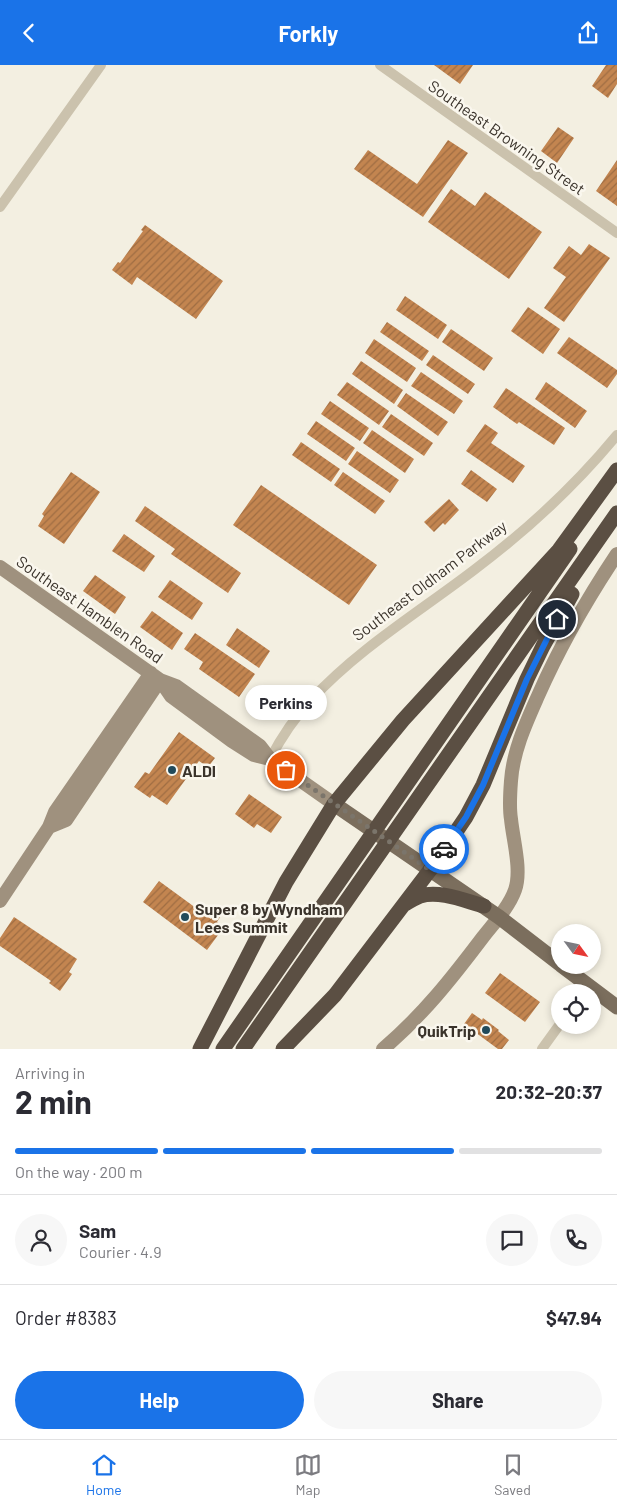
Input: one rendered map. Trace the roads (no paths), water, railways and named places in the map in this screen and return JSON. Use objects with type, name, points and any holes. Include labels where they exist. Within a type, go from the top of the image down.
[{"type":"highway","points":[[200,1049],[286,883],[334,804],[404,720],[559,550],[617,469]]},
{"type":"highway","points":[[223,1049],[617,481]]},
{"type":"highway","points":[[244,1049],[617,513]]},
{"type":"highway","points":[[283,1049],[335,995],[430,870],[466,817],[483,785],[527,679],[564,606],[590,563],[617,525]]},
{"type":"highway","points":[[404,904],[421,896],[432,895],[449,896],[484,907]]},
{"type":"main road","points":[[334,804],[499,917],[551,957]]},
{"type":"main road","points":[[570,974],[581,984]]},
{"type":"main road","points":[[601,998],[617,1007]]},
{"type":"street","points":[[0,207],[101,65]]},
{"type":"street","name":"Southeast Browning Street","points":[[380,65],[617,233]]},
{"type":"street","name":"Southeast Oldham Parkway","points":[[270,759],[299,713],[327,683],[362,653],[514,539],[571,486],[617,435]]},
{"type":"street","points":[[383,1049],[444,989],[510,900],[517,883],[518,874],[510,817],[512,772],[517,749],[531,712],[554,662],[584,607],[617,554]]},
{"type":"street","name":"Southeast Hamblen Road","points":[[0,567],[155,677],[176,686],[260,746],[270,759],[334,804]]},
{"type":"street","points":[[0,901],[50,827],[66,820],[155,677]]},
{"type":"street","points":[[542,1049],[553,1034]]},
{"type":"place","name":"ALDI","points":[[172,770]]},
{"type":"place","name":"Perkins","points":[[286,770]]},
{"type":"place","name":"Super 8 by Wyndham Lees Summit","points":[[185,917]]},
{"type":"place","name":"QuikTrip","points":[[486,1030]]}]
